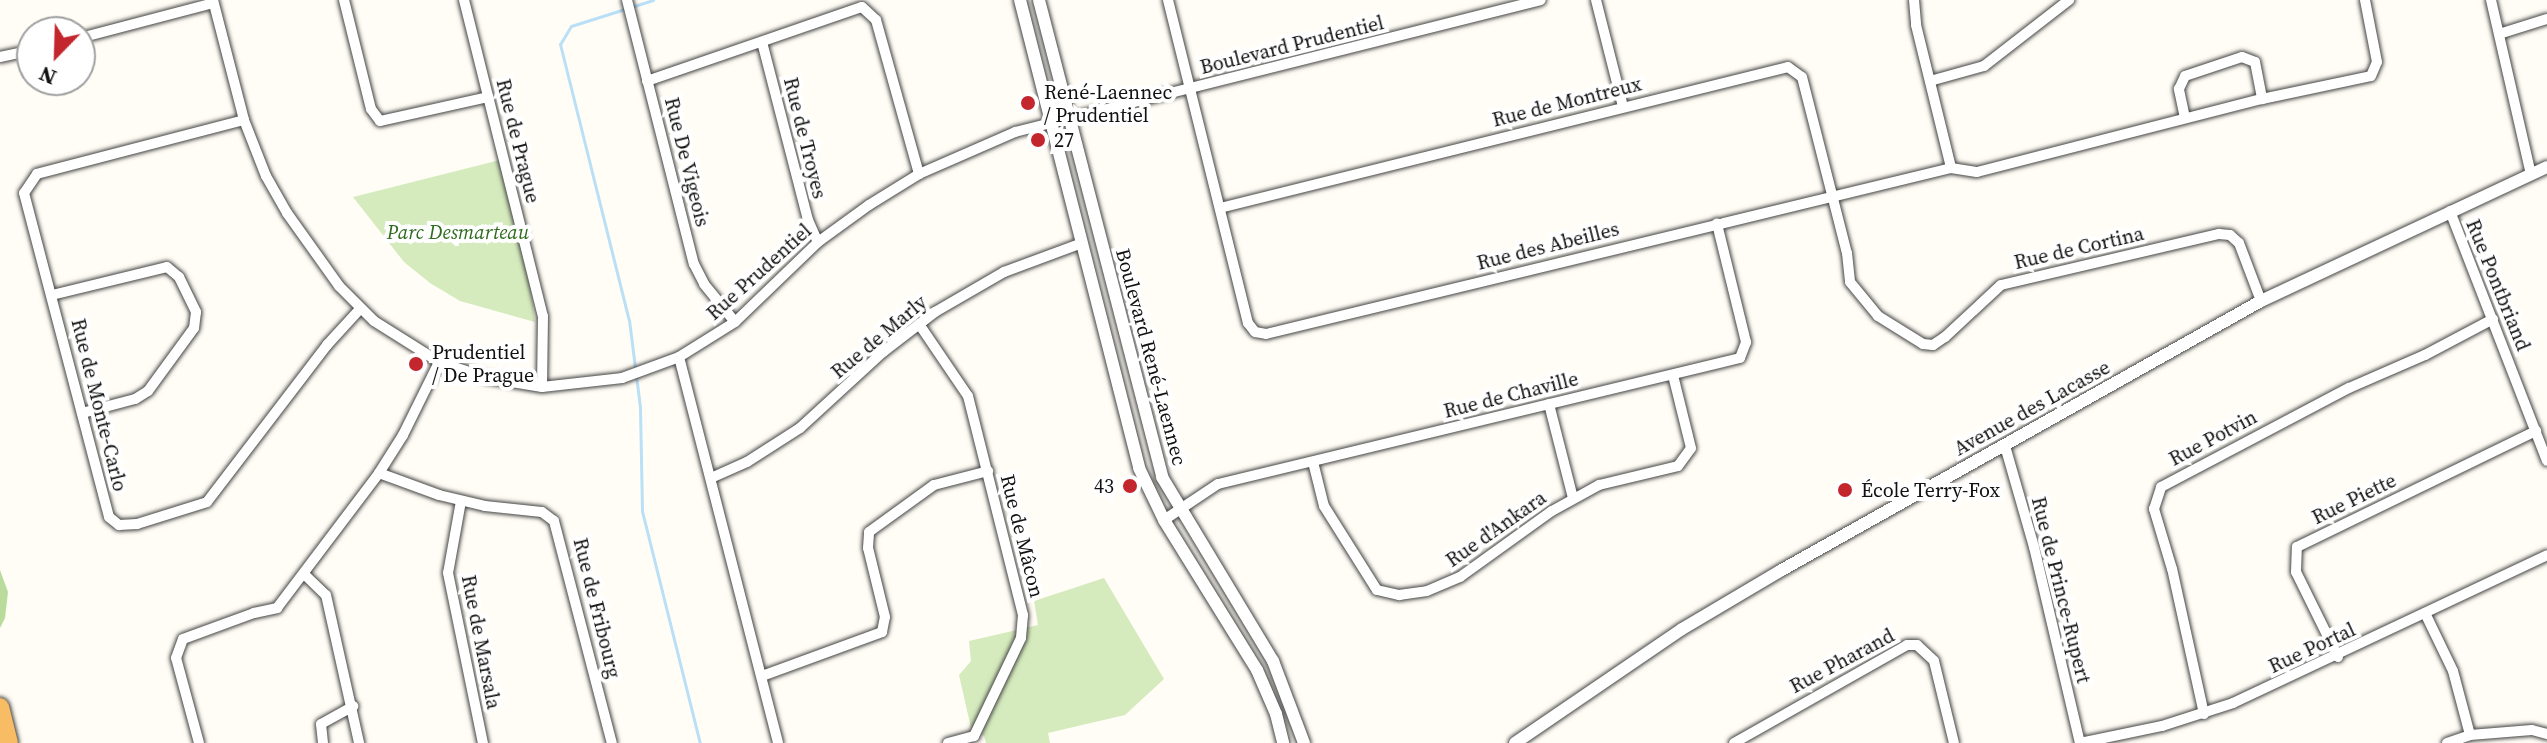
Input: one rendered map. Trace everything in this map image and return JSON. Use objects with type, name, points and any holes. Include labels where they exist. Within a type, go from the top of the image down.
[{"type":"highway","points":[[0,707],[9,743]]},
{"type":"street","points":[[344,0],[371,109],[380,121],[488,97]]},
{"type":"street","name":"Rue de Prague","points":[[464,0],[543,316],[542,387]]},
{"type":"street","name":"Rue De Vigeois","points":[[627,0],[694,264],[704,284],[735,322]]},
{"type":"street","name":"Boulevard René-Laennec","points":[[1020,0],[1139,468],[1164,520],[1257,670],[1276,714],[1283,743]]},
{"type":"street","name":"Boulevard René-Laennec","points":[[1039,0],[1151,446],[1180,510],[1283,679],[1304,743]]},
{"type":"street","name":"Rue des Abeilles","points":[[1168,0],[1248,323],[1255,332],[1266,334],[1951,168],[1977,172],[2262,99],[2371,76],[2377,62],[2365,0]]},
{"type":"street","name":"Boulevard Prudentiel","points":[[1051,122],[1191,90],[1541,0]]},
{"type":"street","points":[[1596,0],[1623,107]]},
{"type":"street","points":[[1914,0],[1916,25],[1951,168]]},
{"type":"street","points":[[1930,81],[1984,66],[2069,0]]},
{"type":"street","points":[[2491,0],[2531,174]]},
{"type":"street","points":[[96,34],[213,2]]},
{"type":"street","name":"Rue Prudentiel","points":[[213,2],[244,120],[266,176],[322,265],[360,309],[395,337],[439,362],[487,378],[542,387],[622,378],[679,357],[735,322],[818,242],[919,174],[1015,132],[1051,122]]},
{"type":"street","points":[[647,81],[862,7],[876,20],[919,174]]},
{"type":"street","points":[[2499,34],[2547,19]]},
{"type":"street","name":"Rue de Troyes","points":[[762,42],[808,220],[818,242]]},
{"type":"street","points":[[2185,118],[2179,89],[2185,76],[2242,57],[2255,62],[2262,99]]},
{"type":"street","name":"Rue de Montreux","points":[[1220,208],[1788,67],[1802,77],[1831,197]]},
{"type":"street","name":"Rue de Monte-Carlo","points":[[244,120],[37,174],[24,193],[109,517],[119,525],[128,525],[190,510],[207,502],[219,491],[327,345],[360,309]]},
{"type":"street","name":"Avenue des Lacasse","points":[[1515,743],[1682,629],[2261,301],[2547,167]]},
{"type":"street","name":"Rue de Cortina","points":[[1831,197],[1847,253],[1850,282],[1878,316],[1923,344],[1933,345],[1945,337],[2001,285],[2219,234],[2230,235],[2239,243],[2261,301]]},
{"type":"street","name":"Rue Pontbriand","points":[[2450,211],[2547,461]]},
{"type":"street","name":"Rue de Chaville","points":[[1164,520],[1218,484],[1740,358],[1746,342],[1717,224]]},
{"type":"street","name":"Rue de Marly","points":[[711,478],[747,462],[800,428],[919,324],[1004,272],[1082,243]]},
{"type":"street","points":[[52,295],[167,267],[179,277],[196,312],[194,328],[148,391],[135,399],[82,413]]},
{"type":"street","name":"Rue Potvin","points":[[2204,714],[2172,569],[2154,509],[2161,487],[2336,395],[2425,355],[2493,319]]},
{"type":"street","name":"Rue de Mâcon","points":[[919,324],[968,396],[1024,627],[975,739],[948,743]]},
{"type":"street","points":[[679,357],[778,743]]},
{"type":"street","points":[[199,743],[176,658],[183,639],[254,613],[277,608],[379,473],[439,362]]},
{"type":"street","name":"Rue d'Ankara","points":[[1313,462],[1324,506],[1377,590],[1387,594],[1427,591],[1445,586],[1573,498],[1599,485],[1678,466],[1691,448],[1673,375]]},
{"type":"street","points":[[1549,404],[1573,498]]},
{"type":"street","name":"Rue Piette","points":[[2338,657],[2296,572],[2297,547],[2536,431]]},
{"type":"street","name":"Rue de Prince-Rupert","points":[[2005,446],[2034,547],[2080,743]]},
{"type":"street","points":[[762,676],[882,632],[885,617],[868,548],[869,532],[934,485],[988,471]]},
{"type":"street","name":"Rue de Fribourg","points":[[379,473],[461,501],[542,512],[554,521],[612,743]]},
{"type":"street","name":"Rue de Marsala","points":[[461,501],[448,573],[483,743]]},
{"type":"street","name":"Rue Portal","points":[[2080,743],[2204,714],[2338,657],[2547,555]]},
{"type":"street","points":[[304,574],[326,595],[359,743]]},
{"type":"street","points":[[2425,613],[2453,671],[2470,735]]},
{"type":"street","name":"Rue Pharand","points":[[1734,743],[1907,645],[1917,645],[1934,661],[1954,743]]},
{"type":"street","points":[[323,743],[321,724],[353,706]]},
{"type":"street","points":[[2447,743],[2470,735],[2532,730],[2547,734]]},
{"type":"green space","name":"Parc Desmarteau","points":[[500,160],[530,283],[535,322],[460,301],[430,283],[404,262],[353,197]]},
{"type":"green space","points":[[0,570],[8,592],[5,618],[0,628]]},
{"type":"green space","points":[[1104,578],[1164,679],[1125,715],[1048,733],[1050,743],[986,743],[984,736],[971,728],[959,675],[971,661],[969,641],[1038,625],[1034,601]]},
{"type":"waterway","points":[[653,0],[571,26],[560,44],[629,320],[640,407],[642,511],[700,743]]},
{"type":"place","name":"René-Laennec / Prudentiel","points":[[1028,103]]},
{"type":"place","name":"27","points":[[1038,140]]},
{"type":"place","name":"Prudentiel / De Prague","points":[[416,364]]},
{"type":"place","name":"43","points":[[1130,486]]},
{"type":"place","name":"École Terry-Fox","points":[[1845,490]]}]
